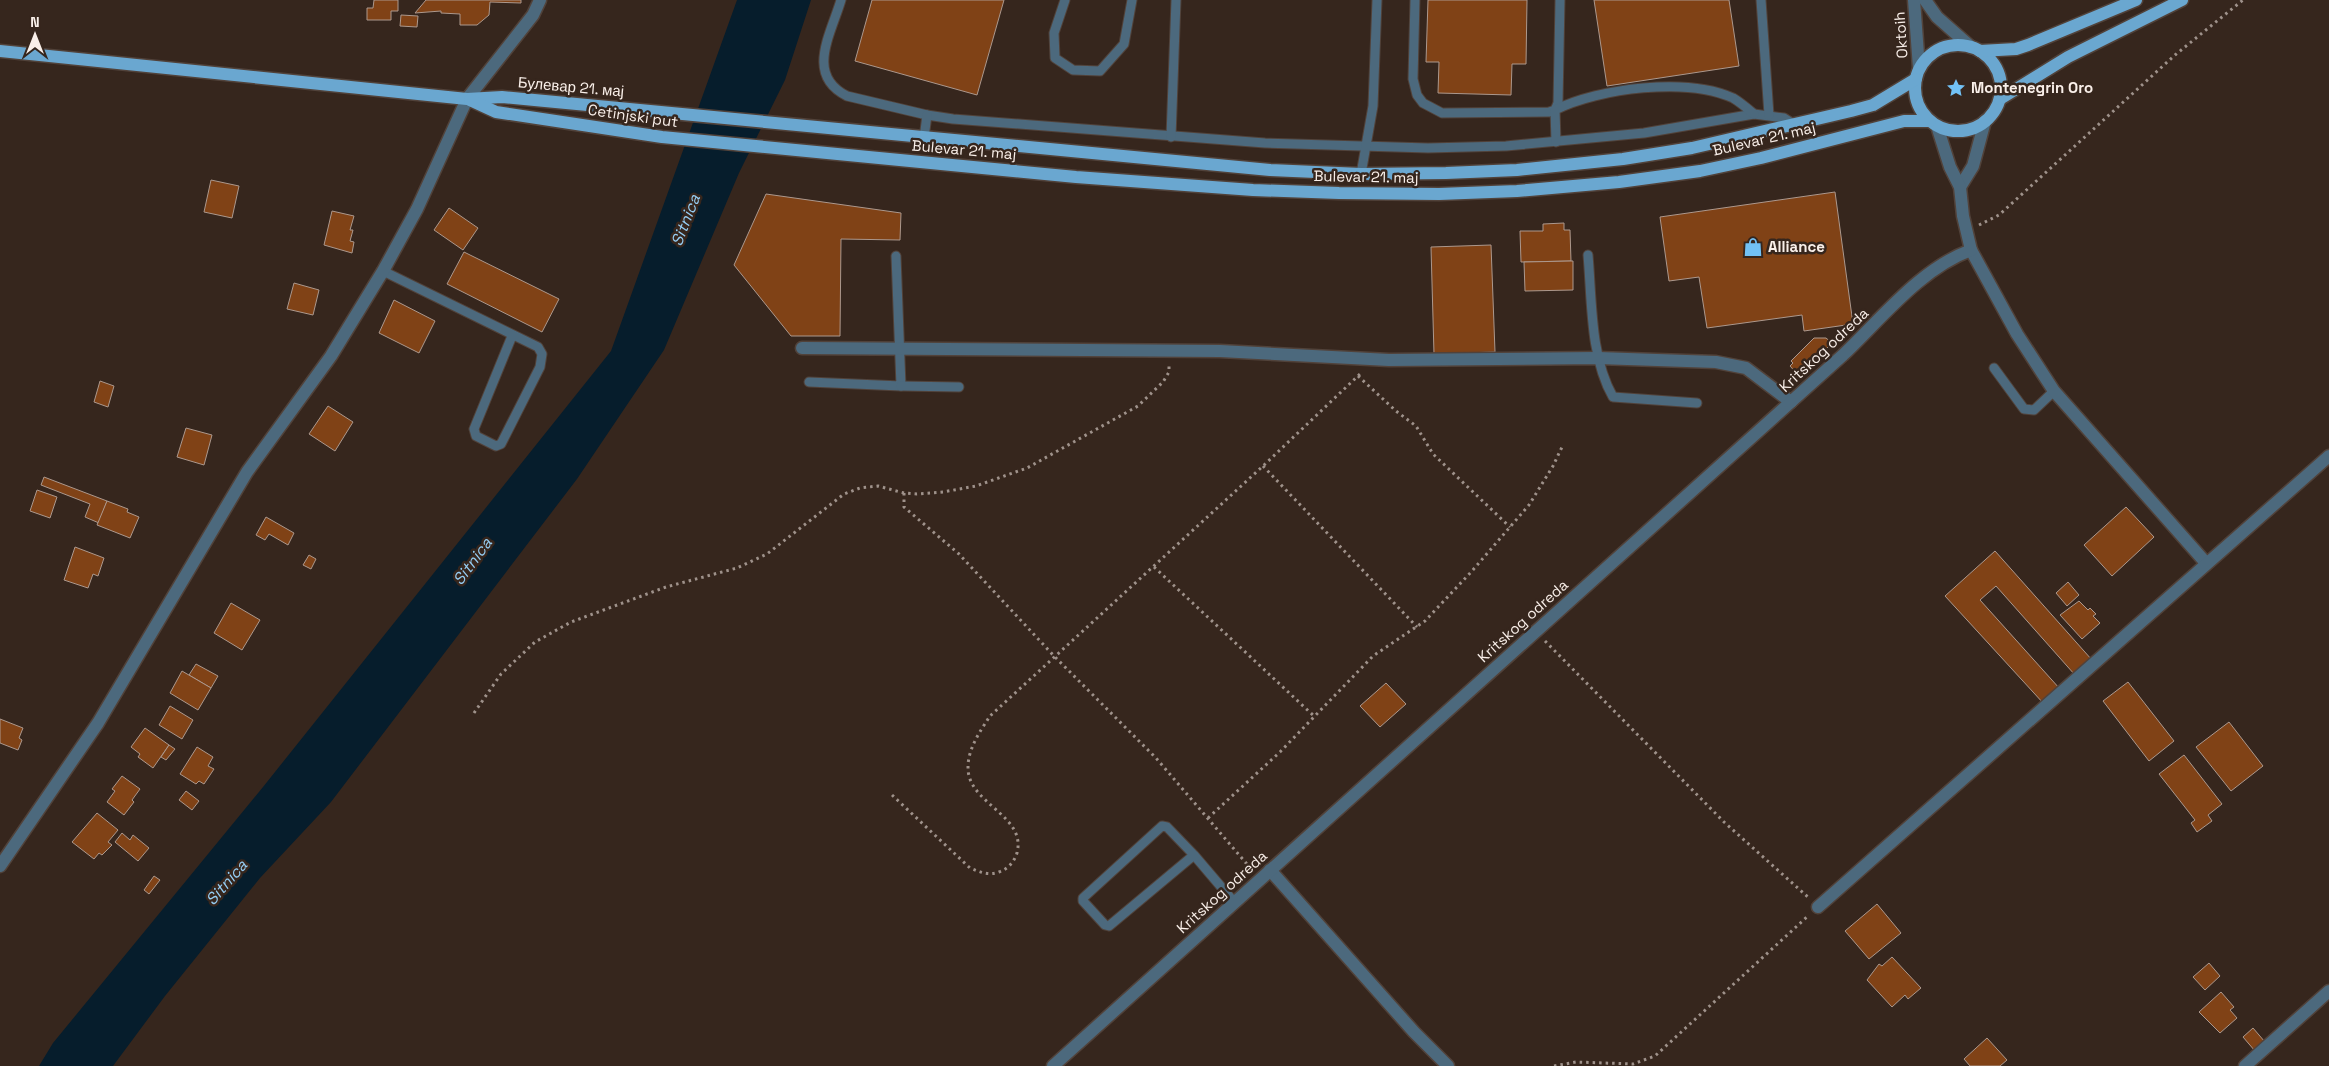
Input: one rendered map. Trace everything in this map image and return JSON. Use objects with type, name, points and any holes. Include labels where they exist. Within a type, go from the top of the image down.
[{"type":"main road","points":[[1976,49],[1991,60],[1998,72],[2001,85],[2000,99],[1994,111],[1985,121],[1973,128],[1960,131],[1934,123],[1922,112],[1917,102],[1917,73],[1935,52],[1947,46],[1959,45],[1976,49],[2016,49],[2136,0]]},
{"type":"main road","points":[[2000,99],[2068,57],[2182,0]]},
{"type":"main road","points":[[0,51],[468,99]]},
{"type":"main road","name":"Bulevar 21. maj","points":[[800,126],[1270,170],[1361,174],[1482,172],[1571,166],[1692,148],[1796,125],[1872,105],[1917,73]]},
{"type":"main road","name":"Булевар 21. мај","points":[[468,99],[502,97],[671,113]]},
{"type":"main road","name":"Cetinjski put","points":[[468,99],[496,112],[662,137],[797,151]]},
{"type":"main road","name":"Cetinjski put","points":[[671,113],[800,126]]},
{"type":"main road","name":"Bulevar 21. maj","points":[[797,151],[1076,177],[1253,190],[1439,194],[1575,186],[1700,171],[1761,158],[1904,121],[1934,123]]},
{"type":"street","points":[[0,866],[98,723],[247,472],[331,356],[383,271],[417,209],[468,99],[533,16],[540,0]]},
{"type":"street","name":"Oktoih","points":[[1914,0],[1917,73]]},
{"type":"street","name":"Oktoih","points":[[1925,0],[1937,17],[1976,49]]},
{"type":"street","points":[[1960,187],[1973,166],[1985,121]]},
{"type":"street","points":[[1934,123],[1950,167],[1960,187],[1971,250],[2017,334],[2054,391],[2206,563]]},
{"type":"street","name":"Kritskog odreda","points":[[1053,1066],[1843,356],[1921,280],[1948,260],[1971,250]]},
{"type":"street","points":[[802,348],[1220,351],[1362,358],[1598,358],[1716,362],[1746,368],[1792,402]]},
{"type":"street","points":[[1818,907],[2329,456]]},
{"type":"street","points":[[1270,870],[1414,1032],[1448,1066]]},
{"type":"street","points":[[2245,1066],[2329,991]]},
{"type":"lane","points":[[841,0],[823,60],[823,68],[829,83],[836,90],[847,96],[928,115],[1171,137],[1265,143],[1428,148],[1506,146],[1644,133],[1754,114],[1784,118],[1796,125]]},
{"type":"lane","points":[[1065,0],[1054,33],[1055,58],[1073,70],[1100,71],[1124,44],[1132,0]]},
{"type":"lane","points":[[1171,137],[1176,0]]},
{"type":"lane","points":[[1361,174],[1372,106],[1377,0]]},
{"type":"lane","points":[[1415,0],[1412,78],[1417,95],[1431,109],[1450,114],[1550,112],[1589,97],[1652,87],[1672,87],[1697,88],[1717,92],[1734,98],[1754,114]]},
{"type":"lane","points":[[1556,142],[1555,110],[1558,103],[1560,0]]},
{"type":"lane","points":[[1761,0],[1770,115]]},
{"type":"lane","points":[[924,138],[928,115]]},
{"type":"lane","points":[[1588,255],[1598,358],[1605,384],[1613,397],[1697,403]]},
{"type":"lane","points":[[896,256],[900,386]]},
{"type":"lane","points":[[383,271],[512,336],[538,347],[542,354],[540,367],[501,444],[496,446],[476,436],[474,429],[512,336]]},
{"type":"lane","points":[[1994,368],[2024,409],[2034,410],[2054,391]]},
{"type":"lane","points":[[809,382],[959,387]]},
{"type":"lane","points":[[1194,855],[1109,926],[1105,925],[1083,901],[1083,898],[1162,826],[1167,827],[1194,855],[1234,902]]},
{"type":"path","points":[[1967,231],[1999,215],[2175,55],[2243,0]]},
{"type":"path","points":[[474,713],[500,674],[535,642],[571,622],[666,587],[737,568],[760,557],[844,494],[860,488],[878,486],[904,493],[929,493],[976,486],[1004,478],[1046,459],[1147,399],[1169,372],[1170,351]]},
{"type":"path","points":[[892,795],[970,868],[984,874],[998,873],[1008,868],[1015,859],[1019,845],[1016,833],[1009,822],[977,793],[969,775],[969,756],[977,737],[990,716],[1154,567],[1358,376],[1362,366],[1362,358]]},
{"type":"path","points":[[1358,376],[1396,411],[1416,426],[1432,454],[1510,527]]},
{"type":"path","points":[[1208,818],[1280,752],[1377,652],[1417,627],[1472,571],[1529,505],[1553,466],[1562,447]]},
{"type":"path","points":[[1263,466],[1417,627]]},
{"type":"path","points":[[904,493],[904,507],[959,554],[1054,656],[1156,758],[1260,879]]},
{"type":"path","points":[[1154,567],[1315,717]]},
{"type":"path","points":[[1536,632],[1724,822],[1818,907],[1655,1056],[1633,1064],[1576,1062],[1554,1066]]},
{"type":"water","name":"Sitnica","points":[[737,0],[811,0],[785,80],[739,173],[664,350],[577,479],[331,802],[260,878],[165,996],[113,1066],[39,1066],[53,1043],[263,787],[611,351]]},
{"type":"building","points":[[374,0],[398,0],[398,11],[391,11],[391,20],[367,20],[367,8],[373,8]]},
{"type":"building","points":[[426,0],[521,0],[521,3],[490,2],[489,15],[477,25],[460,25],[460,14],[441,13],[441,11],[415,13]]},
{"type":"building","points":[[872,0],[1004,0],[977,95],[855,61]]},
{"type":"building","points":[[1428,0],[1527,0],[1526,64],[1512,64],[1511,95],[1438,93],[1439,62],[1426,62]]},
{"type":"building","points":[[1594,0],[1729,0],[1739,66],[1607,86]]},
{"type":"building","points":[[401,15],[418,16],[417,27],[400,26]]},
{"type":"building","points":[[211,180],[239,186],[232,218],[204,212]]},
{"type":"building","name":"Alliance","points":[[1835,192],[1853,324],[1804,331],[1802,315],[1707,328],[1699,277],[1669,281],[1660,217]]},
{"type":"building","points":[[766,194],[901,213],[900,240],[841,239],[840,336],[791,336],[734,265]]},
{"type":"building","points":[[449,208],[478,228],[463,250],[434,230]]},
{"type":"building","points":[[332,211],[354,216],[350,230],[353,230],[350,241],[354,242],[352,253],[324,245]]},
{"type":"building","points":[[1564,223],[1564,230],[1570,230],[1571,261],[1521,262],[1520,231],[1543,231],[1543,224]]},
{"type":"building","points":[[1491,245],[1495,352],[1434,354],[1431,247]]},
{"type":"building","points":[[464,252],[559,299],[542,332],[447,284]]},
{"type":"building","points":[[1573,261],[1573,290],[1525,291],[1524,262]]},
{"type":"building","points":[[294,283],[319,290],[313,315],[287,309]]},
{"type":"building","points":[[394,300],[435,321],[419,353],[379,333]]},
{"type":"building","points":[[1814,338],[1826,338],[1832,343],[1799,376],[1790,366],[1793,363],[1791,361]]},
{"type":"building","points":[[100,381],[114,386],[108,407],[94,402]]},
{"type":"building","points":[[328,406],[353,422],[335,451],[309,434]]},
{"type":"building","points":[[186,428],[212,435],[204,465],[177,457]]},
{"type":"building","points":[[44,477],[107,501],[99,523],[85,517],[90,504],[41,485]]},
{"type":"building","points":[[37,490],[57,497],[50,518],[30,511]]},
{"type":"building","points":[[107,501],[128,509],[127,512],[139,517],[130,538],[97,525]]},
{"type":"building","points":[[2126,507],[2154,537],[2112,576],[2084,545]]},
{"type":"building","points":[[266,517],[294,533],[288,545],[269,534],[265,540],[256,535]]},
{"type":"building","points":[[75,547],[104,558],[98,576],[93,574],[88,588],[64,580]]},
{"type":"building","points":[[1995,551],[2092,660],[2075,675],[1996,586],[1980,600],[2060,689],[2044,704],[1945,596]]},
{"type":"building","points":[[309,555],[316,559],[311,569],[303,565]]},
{"type":"building","points":[[2068,582],[2079,595],[2067,606],[2056,593]]},
{"type":"building","points":[[2079,601],[2088,610],[2090,608],[2096,614],[2093,616],[2100,623],[2082,639],[2060,615]]},
{"type":"building","points":[[231,603],[260,620],[242,650],[214,633]]},
{"type":"building","points":[[196,664],[218,676],[211,688],[189,675]]},
{"type":"building","points":[[182,671],[211,688],[198,710],[170,693]]},
{"type":"building","points":[[2128,682],[2174,741],[2149,761],[2103,701]]},
{"type":"building","points":[[1386,683],[1406,704],[1380,727],[1360,706]]},
{"type":"building","points":[[170,706],[193,720],[182,739],[159,725]]},
{"type":"building","points":[[0,719],[23,728],[19,738],[22,740],[18,750],[0,743]]},
{"type":"building","points":[[2229,722],[2263,766],[2231,791],[2196,747]]},
{"type":"building","points":[[145,728],[169,745],[153,768],[138,757],[140,754],[131,747]]},
{"type":"building","points":[[169,745],[175,749],[166,760],[161,757]]},
{"type":"building","points":[[197,747],[213,757],[208,766],[214,769],[204,784],[199,781],[196,784],[180,774]]},
{"type":"building","points":[[2184,755],[2222,804],[2208,815],[2212,821],[2197,832],[2191,823],[2195,820],[2159,774]]},
{"type":"building","points":[[122,776],[140,789],[132,800],[134,802],[124,815],[107,802],[115,791],[112,789]]},
{"type":"building","points":[[186,791],[199,801],[192,810],[179,800]]},
{"type":"building","points":[[97,813],[118,830],[108,842],[112,845],[102,855],[99,853],[94,859],[72,842]]},
{"type":"building","points":[[122,833],[130,840],[133,835],[149,848],[138,861],[115,842]]},
{"type":"building","points":[[154,876],[160,880],[149,894],[144,890]]},
{"type":"building","points":[[1877,904],[1901,933],[1869,959],[1845,931]]},
{"type":"building","points":[[1892,957],[1921,988],[1908,999],[1905,995],[1892,1007],[1867,980],[1879,964],[1882,966]]},
{"type":"building","points":[[2209,963],[2220,976],[2205,990],[2193,977]]},
{"type":"building","points":[[2221,992],[2234,1007],[2230,1010],[2237,1018],[2220,1033],[2199,1012]]},
{"type":"building","points":[[2253,1028],[2265,1042],[2255,1051],[2243,1037]]},
{"type":"building","points":[[1987,1038],[2007,1060],[2000,1066],[1970,1066],[1964,1059]]},
{"type":"place","name":"Montenegrin Oro","points":[[1956,88]]},
{"type":"place","name":"Alliance","points":[[1753,247]]}]
